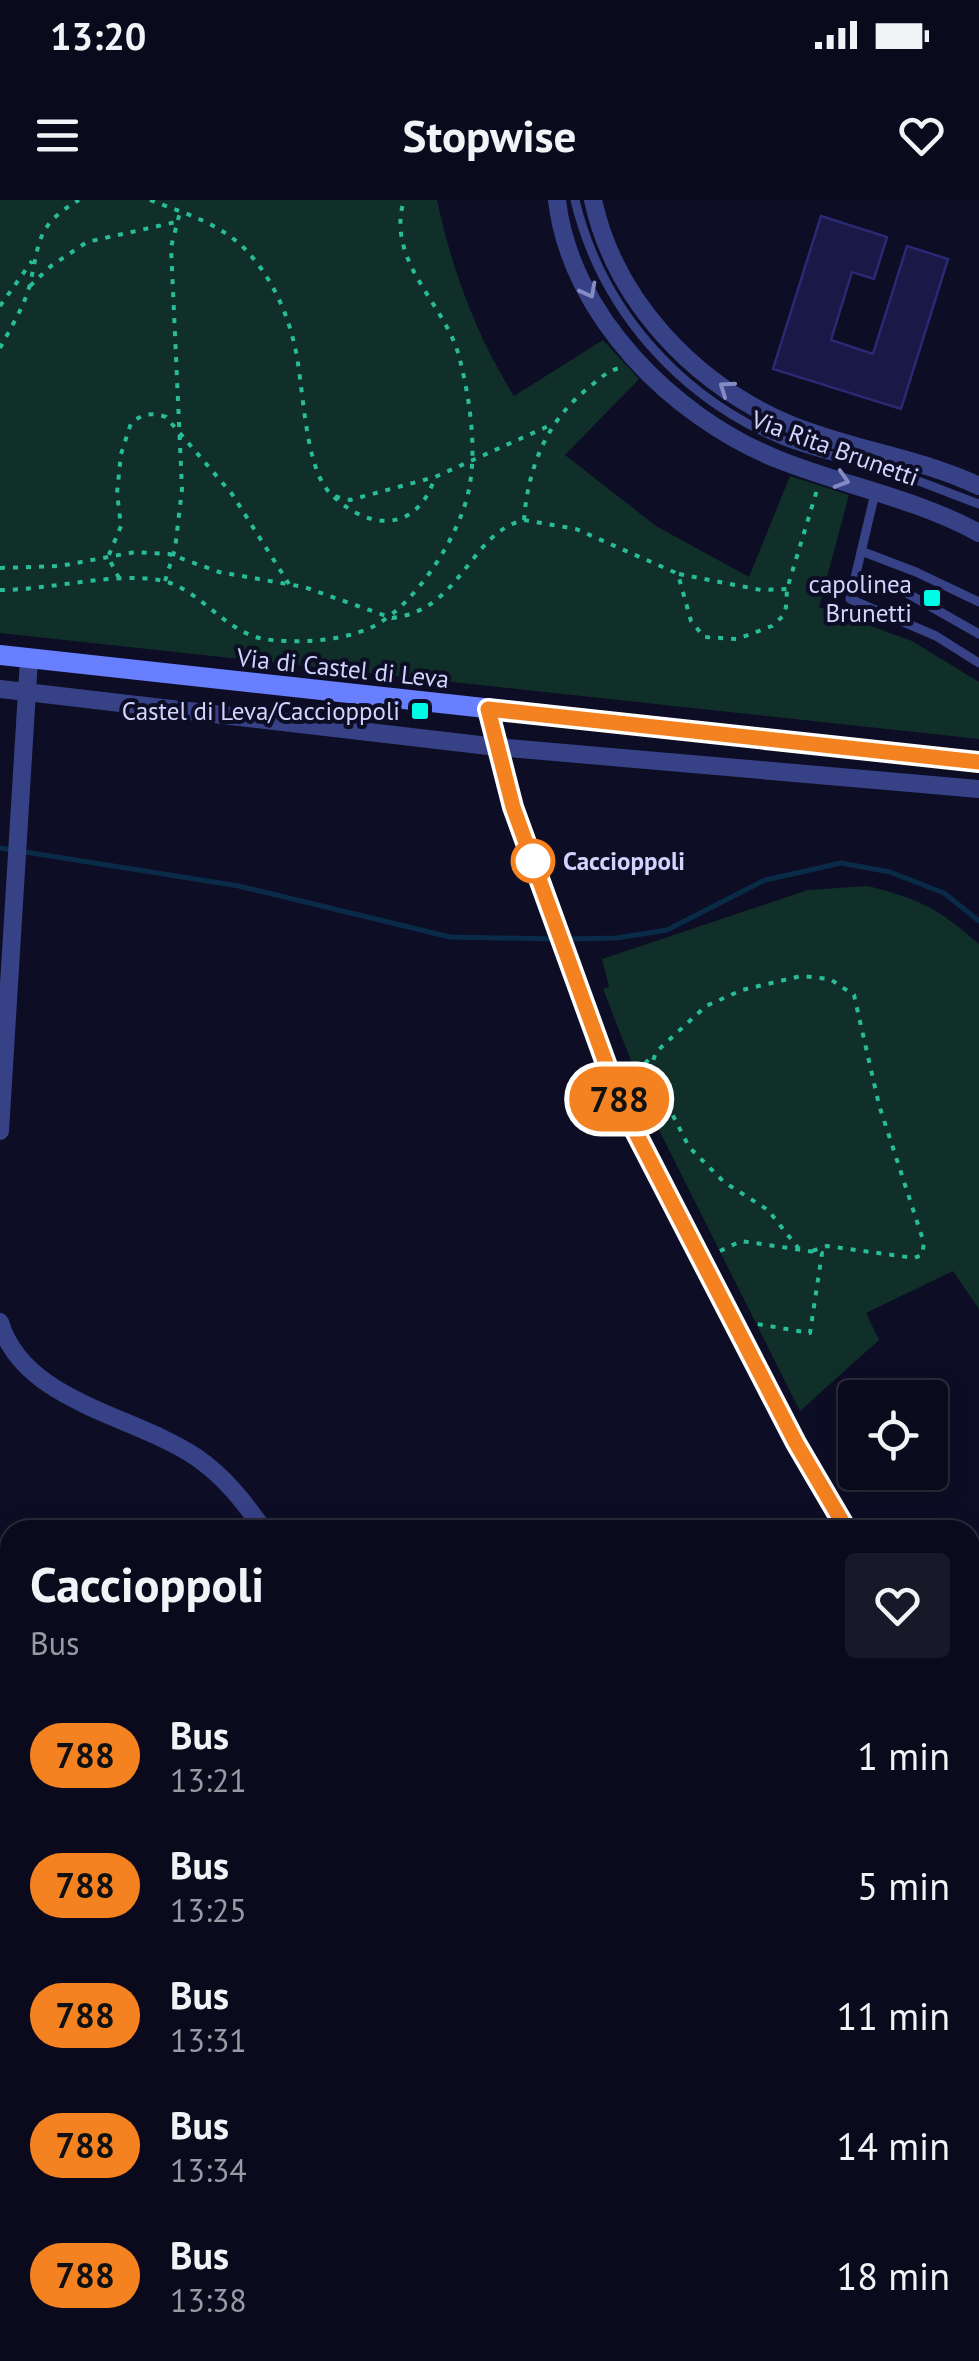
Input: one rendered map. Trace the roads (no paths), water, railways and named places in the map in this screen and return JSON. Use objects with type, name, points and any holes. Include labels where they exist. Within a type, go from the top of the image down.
[{"type":"street","name":"Via Rita Brunetti","points":[[557,200],[564,236],[589,293],[618,339],[681,401],[750,446],[793,465],[913,502],[979,532]]},
{"type":"street","name":"Via Rita Brunetti","points":[[594,200],[611,256],[628,286],[670,343],[708,375],[789,424],[915,460],[979,486]]},
{"type":"street","name":"Via di Castel di Leva","points":[[0,655],[979,762]]},
{"type":"street","points":[[0,1130],[30,659]]},
{"type":"street","points":[[0,689],[497,747],[979,789]]},
{"type":"street","points":[[488,709],[513,807],[632,1130],[814,1478],[841,1520]]},
{"type":"street","points":[[0,1322],[12,1352],[37,1378],[194,1456],[234,1490],[256,1520]]},
{"type":"lane","name":"Via Rita Brunetti","points":[[575,200],[589,250],[632,324],[660,357],[701,393],[781,440],[878,468],[979,508]]},
{"type":"lane","points":[[876,490],[850,599],[936,636],[979,663]]},
{"type":"lane","points":[[861,552],[916,572],[979,602]]},
{"type":"lane","points":[[855,577],[905,592],[979,634]]},
{"type":"waterway","points":[[0,848],[239,886],[450,937],[555,939]]},
{"type":"waterway","points":[[566,939],[617,938],[667,930],[765,880],[841,863],[890,872],[944,893],[979,921]]},
{"type":"place","name":"capolinea Brunetti","points":[[932,598]]},
{"type":"place","name":"Castel di Leva/Caccioppoli","points":[[420,711]]},
{"type":"place","name":"Caccioppoli","points":[[533,861]]}]
